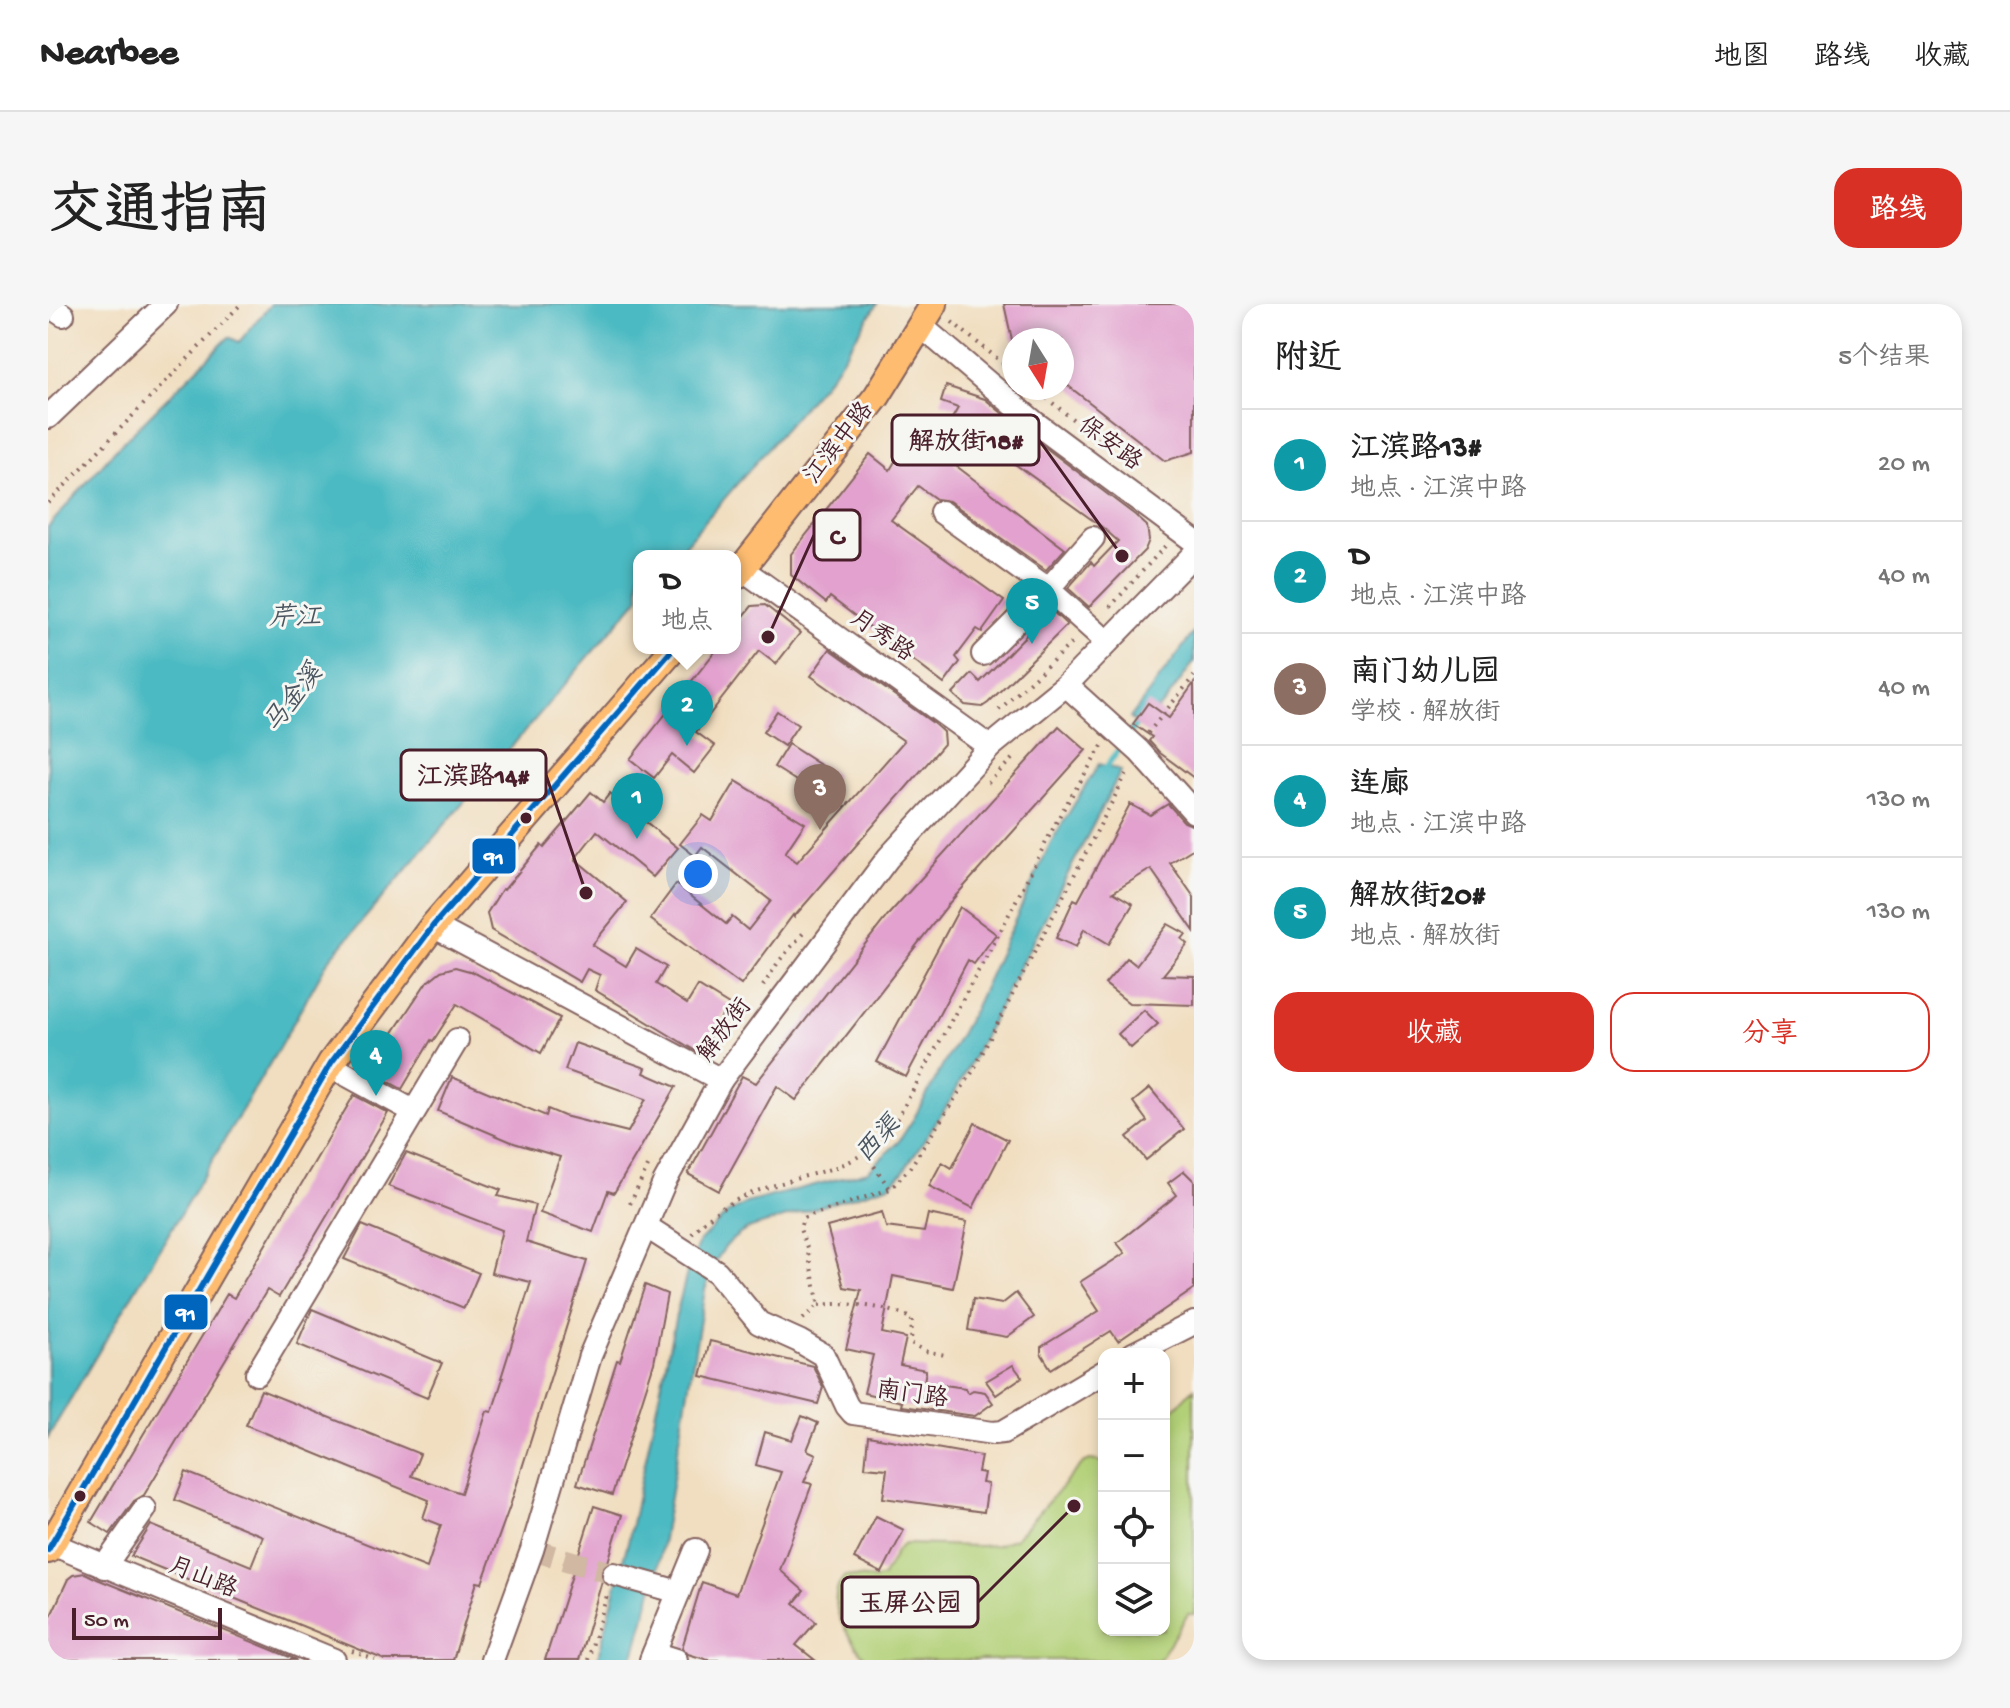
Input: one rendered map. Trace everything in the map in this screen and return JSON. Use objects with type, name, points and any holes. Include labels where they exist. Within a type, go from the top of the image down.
[{"type":"main road","name":"江滨中路","points":[[741,570],[935,317]]},
{"type":"main road","points":[[50,1547],[329,1065],[433,926],[669,654]]},
{"type":"street","points":[[48,417],[166,304]]},
{"type":"street","name":"保安路","points":[[935,317],[1034,422],[1186,536]]},
{"type":"street","points":[[941,512],[1048,589],[1107,642]]},
{"type":"street","points":[[983,654],[1048,589],[1093,538]]},
{"type":"street","name":"解放街","points":[[492,1660],[532,1550],[590,1356],[664,1183],[721,1080],[888,858],[981,741],[1066,685],[1194,554]]},
{"type":"street","name":"月秀路","points":[[741,574],[981,741]]},
{"type":"street","points":[[1066,685],[1139,751],[1194,812]]},
{"type":"street","points":[[433,926],[721,1080]]},
{"type":"street","points":[[257,1374],[457,1040]]},
{"type":"street","points":[[329,1065],[413,1111]]},
{"type":"street","name":"南门路","points":[[647,1227],[717,1272],[759,1323],[817,1351],[826,1360],[853,1413],[993,1433],[1012,1428],[1098,1376]]},
{"type":"street","points":[[1145,1348],[1194,1323]]},
{"type":"street","points":[[104,1567],[145,1509]]},
{"type":"street","name":"月山路","points":[[50,1547],[334,1660]]},
{"type":"street","points":[[676,1660],[653,1657],[696,1550]]},
{"type":"street","points":[[614,1574],[679,1592]]},
{"type":"path","points":[[48,503],[241,304]]},
{"type":"path","points":[[935,317],[1002,364]]},
{"type":"path","points":[[981,741],[1090,626],[1186,536]]},
{"type":"path","points":[[819,1305],[800,1229],[803,1218],[890,1189],[909,1169],[973,1071],[1144,737],[1194,676]]},
{"type":"path","points":[[680,1248],[706,1217],[723,1205],[753,1191],[837,1167],[865,1153],[896,1121],[1061,813],[1114,727]]},
{"type":"path","points":[[978,793],[1020,752]]},
{"type":"path","points":[[763,987],[779,961],[808,927]]},
{"type":"path","points":[[865,1153],[890,1189]]},
{"type":"path","points":[[627,1212],[651,1160]]},
{"type":"path","points":[[786,1335],[819,1305],[849,1304],[901,1313],[912,1319],[911,1343],[925,1351],[945,1355]]},
{"type":"path","points":[[588,1660],[614,1574]]},
{"type":"green space","points":[[1194,1388],[1194,1614],[1188,1614],[1159,1660],[867,1660],[846,1630],[837,1608],[838,1586],[845,1576],[883,1577],[897,1550],[904,1544],[979,1546],[997,1545],[1016,1538],[1083,1463],[1090,1460],[1098,1461],[1098,1636],[1170,1636],[1170,1413]]},
{"type":"water","name":"芹江","points":[[271,304],[877,304],[835,370],[680,550],[633,550],[633,605],[328,961],[48,1437],[48,527],[114,451],[229,337],[239,342]]},
{"type":"water","points":[[1194,632],[1194,662],[1165,702],[1139,726],[1130,718]]},
{"type":"water","points":[[1099,764],[1121,771],[952,1098],[902,1173],[890,1185],[748,1229],[731,1240],[711,1271],[705,1290],[658,1568],[636,1649],[632,1660],[597,1660],[629,1538],[676,1315],[699,1242],[727,1214],[746,1203],[868,1171],[899,1141],[974,1009],[1051,842]]},
{"type":"building","points":[[1004,304],[1194,304],[1194,452],[1165,461],[1074,390],[1074,328],[1009,328]]},
{"type":"building","points":[[946,386],[985,399],[1135,515],[1147,526],[1149,540],[1145,550],[1089,607],[1068,588],[1091,562],[1094,566],[1118,541],[972,433],[955,465],[1065,549],[1046,570],[949,501],[936,499],[918,486],[891,520],[1004,601],[982,632],[977,629],[956,657],[960,662],[944,684],[830,597],[826,603],[791,575],[791,554],[870,454],[890,470],[904,446],[928,461],[958,408],[941,402]]},
{"type":"building","points":[[765,605],[800,633],[776,664],[759,651],[696,732],[715,746],[694,773],[672,755],[654,778],[630,759],[713,654],[741,654],[741,620],[752,606]]},
{"type":"building","points":[[1049,608],[1067,625],[988,703],[982,707],[965,705],[953,694],[972,674],[980,682]]},
{"type":"building","points":[[830,649],[933,723],[943,732],[944,744],[793,915],[741,985],[650,919],[676,884],[726,924],[732,917],[748,930],[771,901],[702,847],[695,856],[680,844],[703,815],[712,821],[736,781],[805,823],[785,853],[797,862],[904,741],[811,676]]},
{"type":"building","points":[[1194,683],[1194,778],[1160,753],[1149,741],[1152,737],[1133,724],[1148,703],[1169,718]]},
{"type":"building","points":[[777,711],[798,725],[784,746],[763,732]]},
{"type":"building","points":[[1059,726],[1086,750],[951,901],[796,1100],[777,1086],[719,1191],[688,1174],[742,1076],[756,1083],[888,915]]},
{"type":"building","points":[[788,744],[836,775],[822,797],[774,767]]},
{"type":"building","points":[[591,792],[603,802],[610,793],[678,848],[653,877],[597,831],[575,859],[627,902],[592,945],[626,966],[636,949],[666,967],[656,984],[687,1004],[698,986],[729,1005],[699,1053],[595,990],[600,975],[587,969],[580,982],[491,930],[487,913],[502,889],[541,845],[544,848]]},
{"type":"building","points":[[1130,804],[1150,815],[1168,804],[1184,822],[1194,826],[1194,848],[1170,863],[1194,897],[1194,931],[1151,869],[1113,892],[1133,904],[1109,944],[1084,929],[1076,947],[1056,938],[1074,899],[1078,901]]},
{"type":"building","points":[[960,907],[996,934],[974,964],[968,960],[906,1077],[877,1062]]},
{"type":"building","points":[[1168,924],[1186,934],[1182,939],[1188,944],[1163,975],[1194,976],[1194,1005],[1129,1003],[1105,984],[1127,958],[1136,965]]},
{"type":"building","points":[[455,967],[473,972],[560,1018],[541,1053],[457,1004],[402,1089],[368,1070],[426,983],[441,971]]},
{"type":"building","points":[[1144,1010],[1158,1024],[1131,1048],[1118,1034]]},
{"type":"building","points":[[575,1043],[646,1068],[644,1073],[676,1087],[614,1193],[608,1191],[593,1232],[540,1213],[560,1157],[514,1143],[438,1111],[452,1077],[546,1116],[548,1109],[628,1132],[646,1099],[565,1070]]},
{"type":"building","points":[[1150,1088],[1184,1129],[1146,1160],[1127,1137],[1147,1121],[1133,1102]]},
{"type":"building","points":[[354,1095],[388,1113],[279,1297],[267,1290],[144,1495],[134,1501],[110,1534],[91,1522],[227,1294],[234,1298]]},
{"type":"building","points":[[975,1123],[1008,1140],[973,1208],[929,1186],[942,1162],[952,1168]]},
{"type":"building","points":[[406,1153],[501,1190],[498,1196],[535,1205],[526,1242],[587,1261],[511,1503],[482,1583],[477,1582],[453,1660],[385,1660],[131,1556],[151,1525],[251,1566],[263,1536],[175,1500],[186,1472],[427,1568],[441,1525],[423,1518],[429,1500],[246,1425],[261,1390],[420,1454],[411,1476],[461,1493],[487,1411],[492,1412],[531,1282],[491,1273],[502,1230],[388,1186]]},
{"type":"building","points":[[1184,1171],[1194,1181],[1194,1289],[1118,1341],[1111,1331],[1051,1369],[1041,1353],[1041,1347],[1099,1311],[1080,1282],[1125,1253],[1117,1243],[1177,1195],[1168,1183]]},
{"type":"building","points":[[882,1212],[886,1227],[924,1232],[928,1214],[967,1222],[953,1288],[893,1276],[882,1333],[906,1338],[900,1365],[926,1370],[924,1382],[965,1388],[968,1393],[973,1390],[985,1392],[993,1403],[975,1416],[901,1406],[902,1402],[864,1393],[873,1355],[846,1349],[861,1290],[844,1287],[827,1227]]},
{"type":"building","points":[[362,1225],[479,1273],[464,1308],[344,1259]]},
{"type":"building","points":[[645,1285],[667,1294],[654,1363],[612,1495],[577,1484]]},
{"type":"building","points":[[1016,1293],[1034,1317],[1007,1337],[968,1330],[973,1299],[1002,1304]]},
{"type":"building","points":[[312,1309],[442,1363],[427,1398],[297,1344]]},
{"type":"building","points":[[710,1341],[813,1366],[823,1387],[818,1404],[701,1376]]},
{"type":"building","points":[[1013,1365],[1022,1377],[996,1395],[986,1381]]},
{"type":"building","points":[[802,1416],[818,1423],[807,1450],[816,1454],[804,1482],[812,1484],[780,1570],[804,1591],[794,1603],[816,1622],[796,1645],[815,1660],[708,1660],[688,1654],[682,1648],[702,1582],[736,1594],[781,1472],[756,1465],[765,1432],[792,1440]]},
{"type":"building","points":[[868,1436],[981,1456],[978,1472],[984,1473],[982,1483],[988,1484],[984,1512],[883,1498],[887,1469],[865,1467]]},
{"type":"building","points":[[594,1506],[622,1515],[608,1562],[601,1570],[602,1581],[579,1660],[545,1660]]},
{"type":"building","points":[[876,1516],[904,1530],[882,1573],[854,1559]]},
{"type":"building","points":[[85,1573],[297,1660],[48,1660],[48,1622],[68,1579]]},
{"type":"waterway","name":"西渠","points":[[1103,772],[1138,722]]},
{"type":"tunnel","points":[[532,1550],[614,1574]]},
{"type":"transit line","name":"91","points":[[48,1550],[331,1063],[433,926],[669,654]]},
{"type":"place","name":"解放街18#","points":[[1122,556]]},
{"type":"place","name":"C","points":[[768,637]]},
{"type":"place","name":"解放街20#","points":[[1032,644]]},
{"type":"place","name":"D","points":[[687,746]]},
{"type":"place","name":"南门幼儿园","points":[[820,830]]},
{"type":"place","name":"江滨路13#","points":[[637,839]]},
{"type":"place","name":"江滨路14#","points":[[586,893]]},
{"type":"place","name":"连廊","points":[[376,1096]]},
{"type":"place","name":"玉屏公园","points":[[1074,1506]]},
{"type":"water label","name":"马金溪","points":[[295,700]]}]
